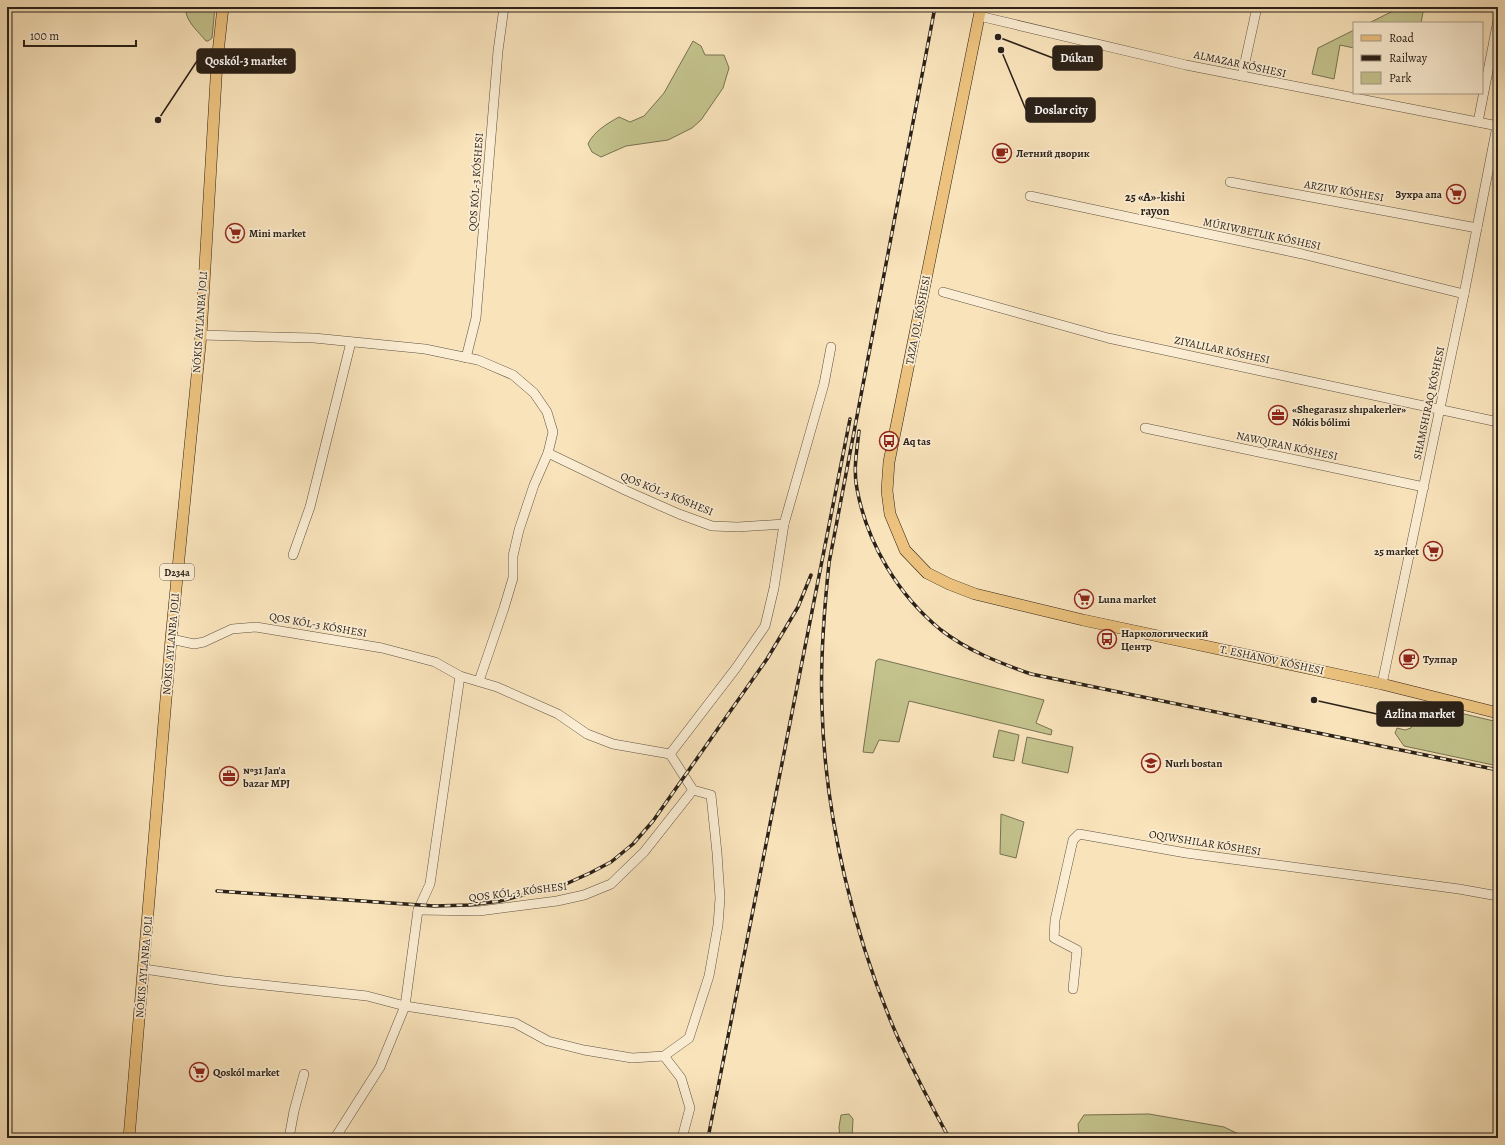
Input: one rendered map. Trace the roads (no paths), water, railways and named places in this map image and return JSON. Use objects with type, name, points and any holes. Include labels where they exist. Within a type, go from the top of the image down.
[{"type":"main road","name":"D234a","points":[[129,1138],[171,639],[201,335],[217,62],[223,7]]},
{"type":"main road","name":"TAZA JOL KÓSHESI","points":[[974,594],[927,573],[906,550],[890,514],[887,492],[889,462],[980,12]]},
{"type":"main road","name":"T. ESHANOV KÓSHESI","points":[[974,594],[1083,620],[1382,684],[1498,713]]},
{"type":"street","name":"QOS KÓL-3 KÓSHESI","points":[[466,358],[476,318],[486,213],[498,51],[504,7]]},
{"type":"street","points":[[1242,76],[1257,7]]},
{"type":"street","name":"ALMAZAR KÓSHESI","points":[[980,12],[1140,55],[1497,126]]},
{"type":"street","points":[[1478,122],[1498,20]]},
{"type":"street","points":[[1382,684],[1464,294],[1497,126]]},
{"type":"street","points":[[1230,182],[1477,228]]},
{"type":"street","name":"MÚRIWBETLIK KÓSHESI","points":[[1030,196],[1302,254],[1464,294]]},
{"type":"street","points":[[942,292],[1108,338],[1498,422]]},
{"type":"street","points":[[201,335],[314,338],[425,349],[478,360],[513,375],[534,393],[547,412],[553,432],[548,453],[534,485],[519,530],[513,556],[513,578],[479,681]]},
{"type":"street","points":[[293,555],[310,507],[351,342]]},
{"type":"street","points":[[144,969],[367,996],[405,1006],[515,1024],[548,1041],[584,1050],[632,1058],[664,1056],[689,1038],[709,976],[718,925],[720,898],[717,853],[711,795],[693,790],[670,754],[736,668],[765,626],[774,588],[784,524],[824,384],[831,347]]},
{"type":"street","points":[[1145,428],[1424,487]]},
{"type":"street","name":"QOS KÓL-3 KÓSHESI","points":[[548,453],[627,491],[712,526],[738,527],[784,524]]},
{"type":"street","name":"QOS KÓL-3 KÓSHESI","points":[[171,639],[194,644],[204,642],[232,629],[256,627],[382,648],[435,662],[460,676],[497,686],[558,714],[587,734],[613,744],[670,754]]},
{"type":"street","points":[[335,1138],[380,1067],[405,1006],[418,910],[430,884],[460,676]]},
{"type":"street","name":"QOS KÓL-3 KÓSHESI","points":[[418,910],[479,911],[557,901],[584,895],[611,884],[644,852],[693,790]]},
{"type":"street","points":[[1073,989],[1077,950],[1054,938],[1055,920],[1073,840],[1079,834],[1186,853],[1459,888],[1498,896]]},
{"type":"street","points":[[664,1056],[681,1078],[690,1108],[682,1138]]},
{"type":"street","points":[[289,1138],[304,1074]]},
{"type":"railway","points":[[935,7],[829,563],[823,635],[822,708],[824,749],[829,791],[836,834],[855,918],[882,1000],[898,1038],[949,1138]]},
{"type":"railway","points":[[708,1138],[850,419]]},
{"type":"railway","points":[[859,431],[855,475],[857,489],[868,529],[877,548],[898,584],[925,616],[941,630],[973,650],[996,661],[1031,674],[1498,770]]},
{"type":"railway","points":[[217,891],[434,906],[469,905],[500,901],[568,883],[611,862],[633,844],[653,821],[767,659],[798,607],[811,575]]},
{"type":"place","name":"Dúkan","points":[[998,37]]},
{"type":"place","name":"Doslar city","points":[[1001,50]]},
{"type":"place","name":"Qoskól-3 market","points":[[158,120]]},
{"type":"place","name":"Летний дворик","points":[[1002,153]]},
{"type":"place","name":"Зухра апа","points":[[1456,194]]},
{"type":"place","name":"Mini market","points":[[235,233]]},
{"type":"place","name":"«Shegarasız shıpakerler» Nókis bólimi","points":[[1278,415]]},
{"type":"place","name":"Aq tas","points":[[889,441]]},
{"type":"place","name":"25 market","points":[[1433,551]]},
{"type":"place","name":"Luna market","points":[[1084,599]]},
{"type":"place","name":"Наркологический Центр","points":[[1107,639]]},
{"type":"place","name":"Тулпар","points":[[1409,659]]},
{"type":"place","name":"Azlina market","points":[[1314,700]]},
{"type":"place","name":"Nurlı bostan","points":[[1151,763]]},
{"type":"place","name":"№31 Jan'a bazar MPJ","points":[[229,776]]},
{"type":"place","name":"Qoskól market","points":[[199,1072]]},
{"type":"district","name":"25 «A»-kishi rayon","points":[[1155,204]]}]
